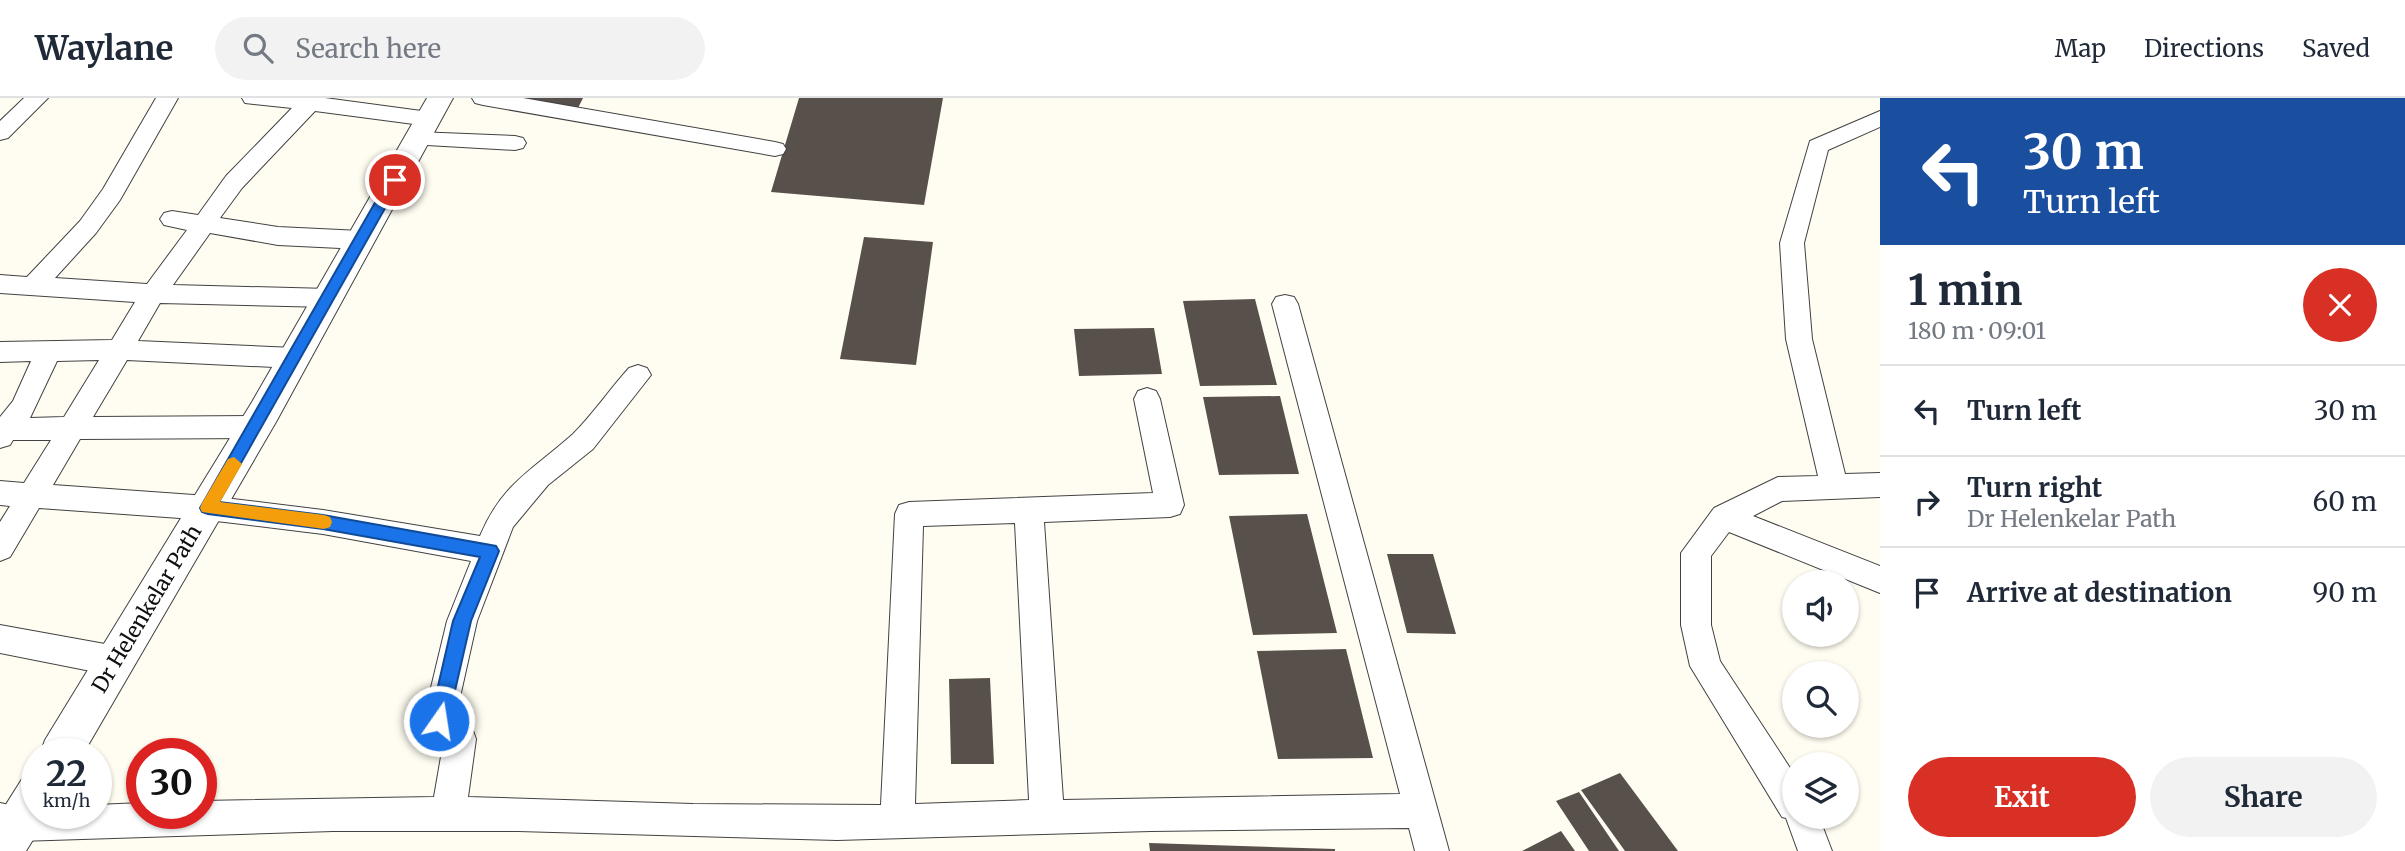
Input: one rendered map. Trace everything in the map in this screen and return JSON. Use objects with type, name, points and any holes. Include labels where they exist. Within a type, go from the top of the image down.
[{"type":"street","points":[[0,134],[37,98]]},
{"type":"street","points":[[34,285],[88,227],[112,194],[167,98]]},
{"type":"street","points":[[253,98],[429,119],[515,143]]},
{"type":"street","points":[[483,98],[775,149]]},
{"type":"street","points":[[0,548],[153,294],[234,182],[310,103]]},
{"type":"street","points":[[1834,485],[1798,339],[1792,243],[1818,146],[1880,118]]},
{"type":"street","name":"Dr Helenkelar Path","points":[[70,738],[256,427],[429,119]]},
{"type":"street","points":[[172,219],[278,236],[361,240]]},
{"type":"street","points":[[0,284],[153,294],[329,298]]},
{"type":"street","points":[[1285,304],[1432,851]]},
{"type":"street","points":[[0,352],[120,350],[295,358]]},
{"type":"street","points":[[3,432],[23,407],[48,352]]},
{"type":"street","points":[[448,814],[460,739],[439,721],[462,621],[500,521],[538,477],[583,442],[638,375]]},
{"type":"street","points":[[897,821],[909,514],[1170,505],[1147,398]]},
{"type":"street","points":[[3,432],[74,427],[256,427]]},
{"type":"street","points":[[1782,786],[1706,666],[1696,625],[1696,553],[1724,517],[1778,489],[1880,485]]},
{"type":"street","points":[[0,494],[208,508],[323,522],[490,551]]},
{"type":"street","points":[[1029,510],[1047,818]]},
{"type":"street","points":[[1724,517],[1880,580]]},
{"type":"street","points":[[0,639],[116,661]]},
{"type":"street","points":[[14,822],[333,814],[448,814],[693,821],[897,821],[1422,811]]},
{"type":"street","points":[[1807,829],[1815,851]]},
{"type":"building","points":[[524,98],[583,98],[578,108],[521,103]]},
{"type":"building","points":[[799,98],[943,98],[924,205],[771,192]]},
{"type":"building","points":[[864,237],[933,242],[916,365],[840,359]]},
{"type":"building","points":[[1255,299],[1277,385],[1200,386],[1183,301]]},
{"type":"building","points":[[1154,328],[1162,374],[1079,376],[1074,329]]},
{"type":"building","points":[[1280,396],[1299,474],[1219,475],[1203,397]]},
{"type":"building","points":[[1307,514],[1337,633],[1253,635],[1229,516]]},
{"type":"building","points":[[1387,554],[1433,554],[1456,634],[1407,633]]},
{"type":"building","points":[[1346,649],[1373,758],[1278,759],[1257,651]]},
{"type":"building","points":[[990,678],[994,764],[951,764],[949,679]]},
{"type":"building","points":[[1620,773],[1678,851],[1625,851],[1581,790]]},
{"type":"building","points":[[1579,792],[1619,851],[1589,851],[1556,801]]},
{"type":"building","points":[[1561,831],[1575,851],[1522,851]]},
{"type":"building","points":[[1149,843],[1335,849],[1335,851],[1150,851]]},
{"type":"slow traffic","points":[[234,464],[208,508],[324,522]]},
{"type":"route","points":[[395,180],[208,508],[323,522],[490,551],[462,621],[439,721]]}]
